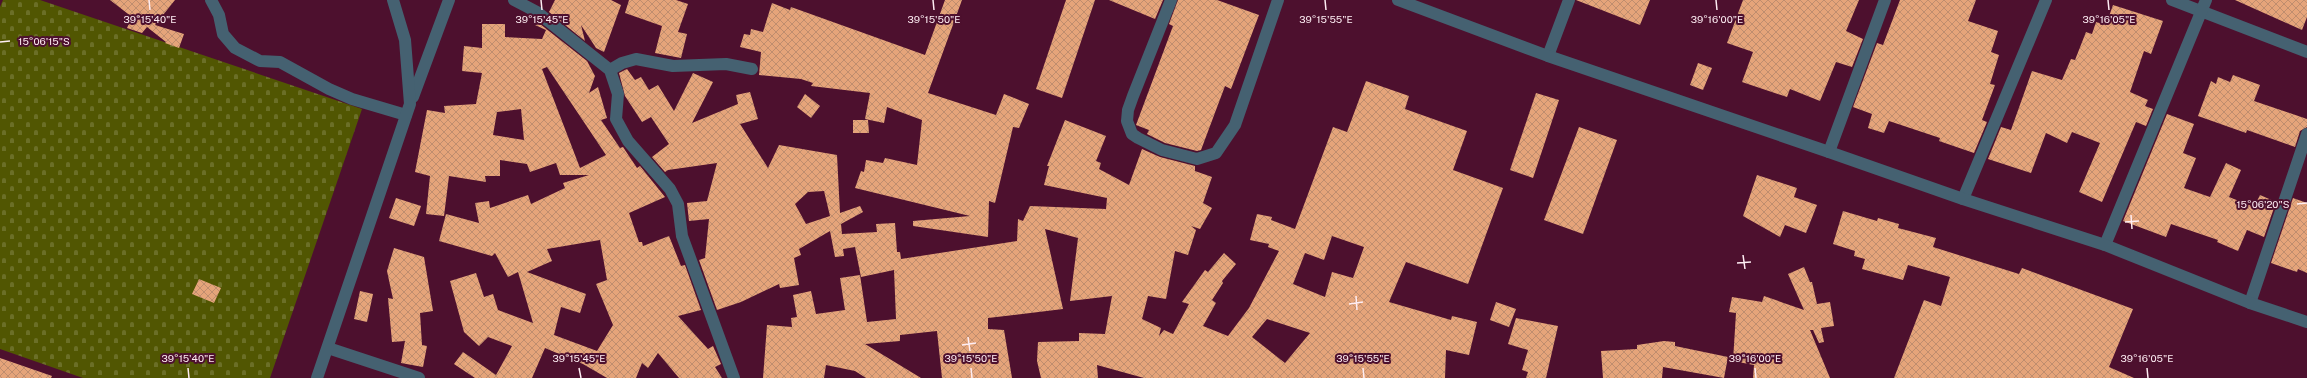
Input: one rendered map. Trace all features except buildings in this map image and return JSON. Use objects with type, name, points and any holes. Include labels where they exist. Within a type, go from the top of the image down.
[{"type":"street","points":[[211,0],[219,15],[223,34],[235,48],[260,61],[280,62],[329,89],[352,99],[408,109]]},
{"type":"street","points":[[393,0],[405,40],[408,109]]},
{"type":"street","points":[[317,378],[408,109],[450,0]]},
{"type":"street","points":[[514,0],[537,12],[610,70],[618,94],[616,119],[628,140],[670,189],[678,204],[682,236],[734,378]]},
{"type":"street","points":[[1171,0],[1133,96],[1128,110],[1127,121],[1132,134],[1138,138],[1162,150],[1197,159],[1216,153],[1235,126],[1278,0]]},
{"type":"street","points":[[1398,0],[1548,56],[1963,199],[2105,245],[2250,303],[2307,322]]},
{"type":"street","points":[[1548,56],[1569,0]]},
{"type":"street","points":[[1829,152],[1885,0]]},
{"type":"street","points":[[1963,199],[2046,0]]},
{"type":"street","points":[[2172,0],[2307,52]]},
{"type":"street","points":[[2105,245],[2206,0]]},
{"type":"street","points":[[610,70],[622,63],[636,59],[673,66],[726,64],[752,69]]},
{"type":"street","points":[[2250,303],[2307,134]]},
{"type":"street","points":[[328,348],[419,378]]},
{"type":"green space","points":[[3,0],[40,0],[362,109],[270,378],[83,378],[0,349],[0,7]]}]
